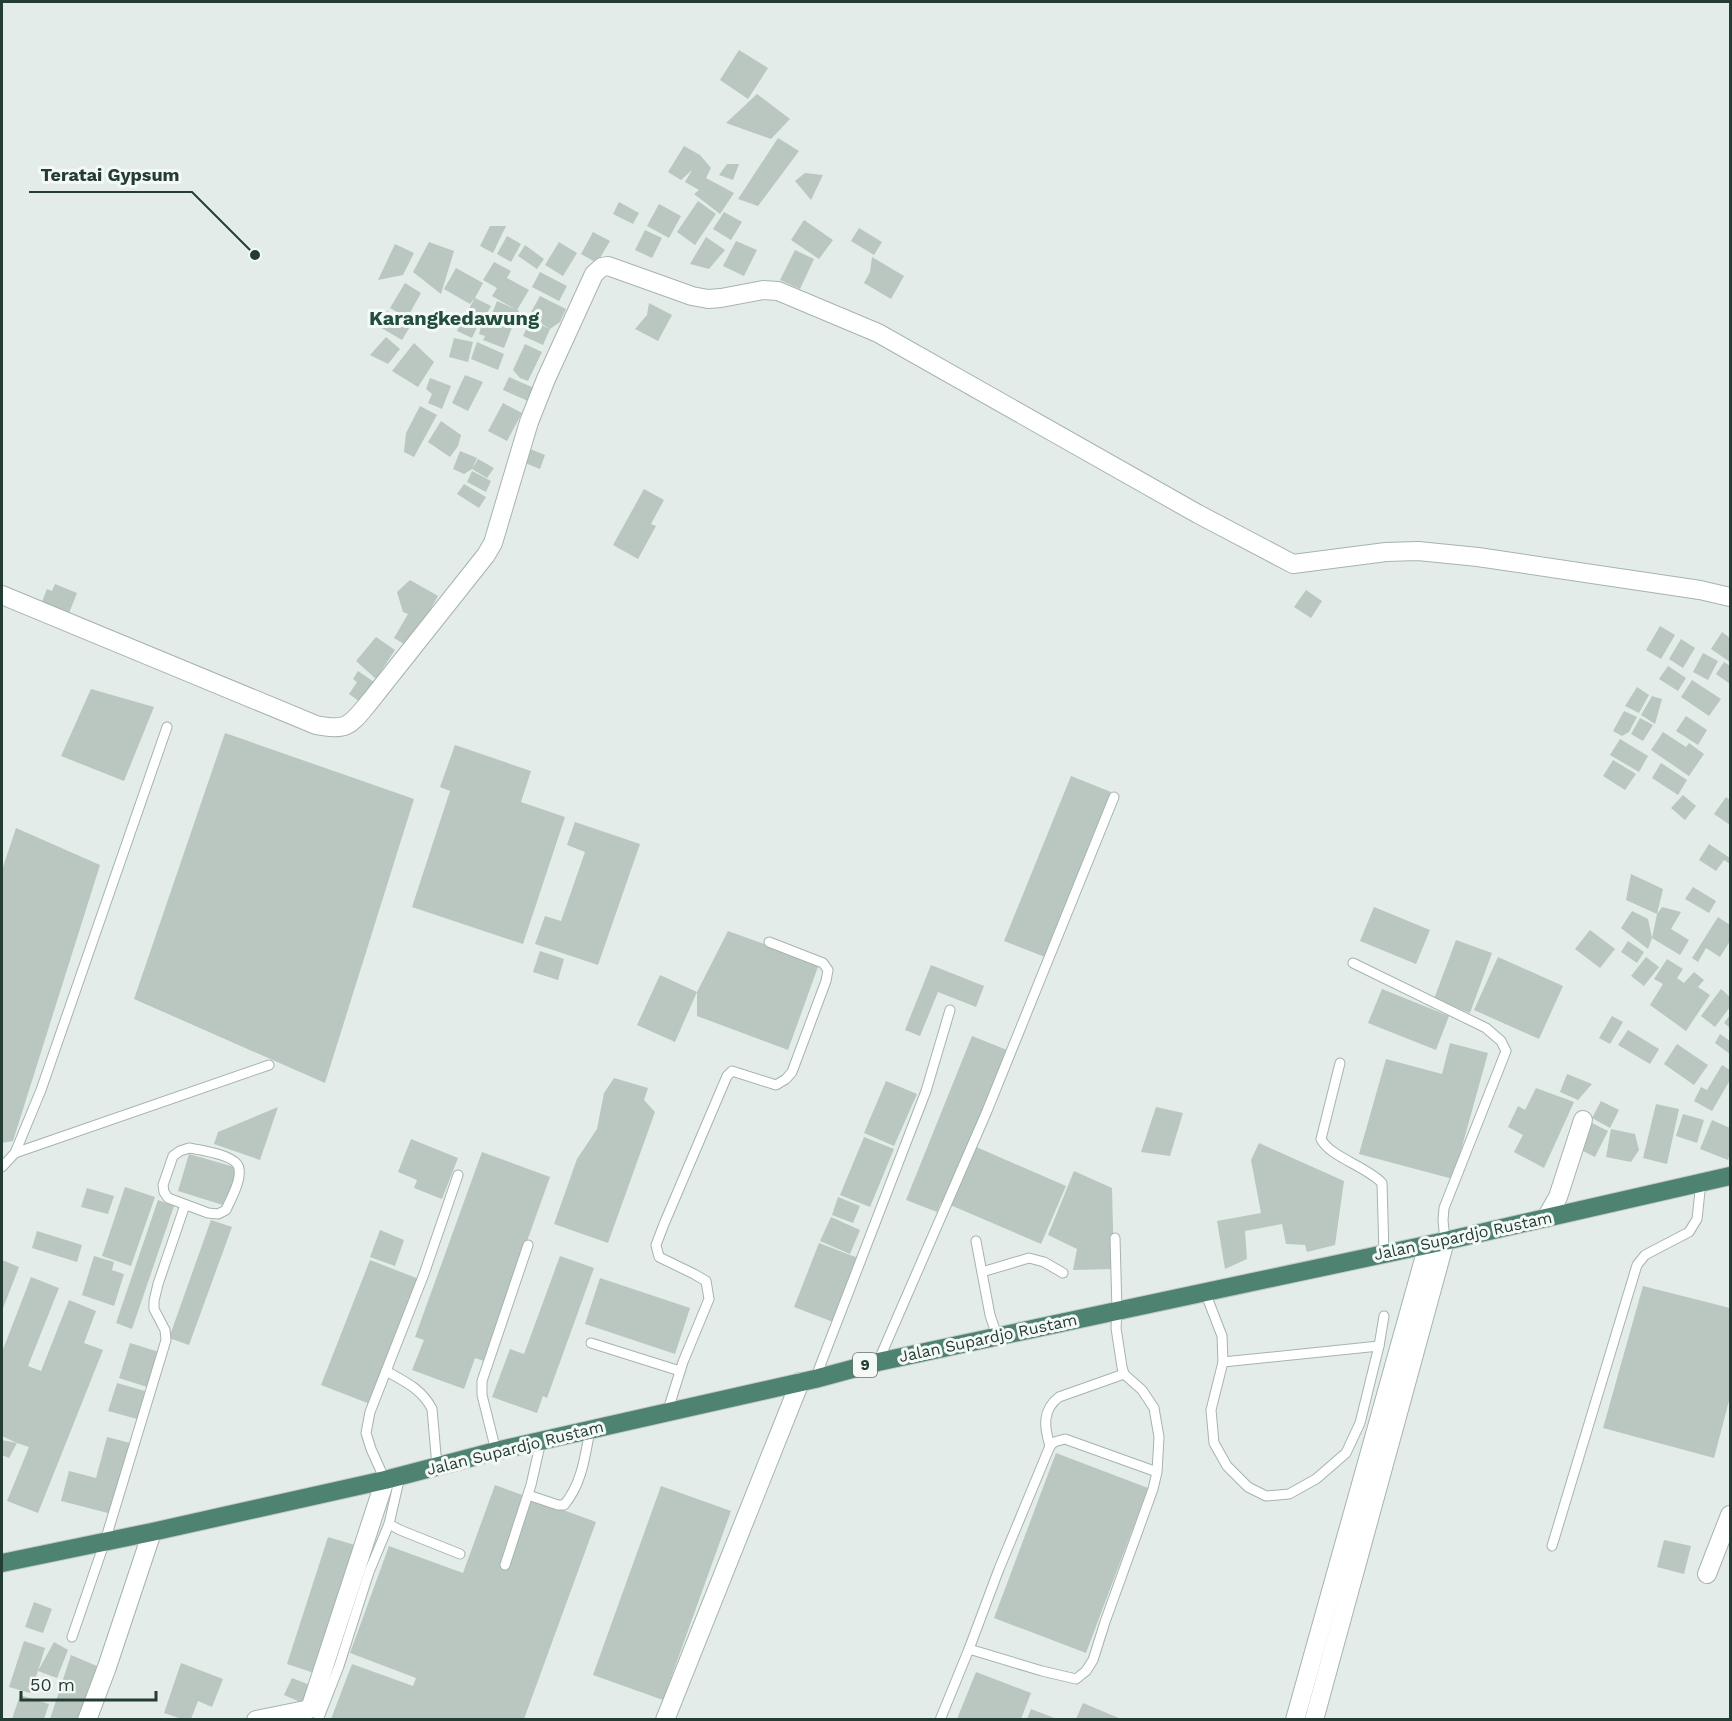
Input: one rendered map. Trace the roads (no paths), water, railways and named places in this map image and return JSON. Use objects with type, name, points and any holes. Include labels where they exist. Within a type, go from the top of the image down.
[{"type":"highway","name":"Jalan Supardjo Rustam","points":[[2,1563],[393,1478],[496,1451],[807,1381],[878,1362],[1437,1243],[1731,1176]]},
{"type":"street","points":[[2,595],[316,724],[332,728],[346,726],[356,720],[486,555],[493,543],[529,422],[546,379],[594,273],[608,266],[692,296],[708,299],[763,290],[778,291],[878,333],[1198,514],[1293,564],[1386,552],[1418,551],[1478,557],[1700,590],[1731,597]]},
{"type":"street","points":[[1546,1218],[1558,1197],[1583,1120]]},
{"type":"street","points":[[1295,1719],[1437,1243]]},
{"type":"street","points":[[1314,1719],[1437,1243]]},
{"type":"street","points":[[665,1719],[807,1381]]},
{"type":"street","points":[[256,1719],[311,1716],[393,1478]]},
{"type":"street","points":[[1707,1574],[1731,1515]]},
{"type":"street","points":[[87,1719],[107,1667],[152,1532]]},
{"type":"lane","points":[[2,1167],[15,1153],[40,1090],[167,727]]},
{"type":"lane","points":[[878,1362],[987,1111],[1114,797]]},
{"type":"lane","points":[[667,1413],[680,1371],[709,1299],[706,1281],[659,1257],[656,1245],[727,1076],[732,1071],[776,1085],[786,1079],[792,1072],[826,981],[828,970],[823,963],[769,942]]},
{"type":"lane","points":[[1353,963],[1486,1028],[1501,1041],[1506,1051],[1444,1208],[1437,1243]]},
{"type":"lane","points":[[807,1381],[926,1091],[950,1010]]},
{"type":"lane","points":[[1340,1063],[1322,1139],[1329,1149],[1368,1170],[1382,1182],[1384,1254]]},
{"type":"lane","points":[[15,1153],[269,1065]]},
{"type":"lane","points":[[189,1148],[214,1153],[235,1161],[240,1171],[226,1210],[218,1214],[208,1213],[186,1205],[168,1198],[164,1192],[173,1156],[189,1148]]},
{"type":"lane","points":[[311,1716],[339,1666],[369,1572],[389,1524],[393,1478],[371,1449],[366,1433],[370,1412],[424,1274],[458,1175]]},
{"type":"lane","points":[[1552,1546],[1637,1265],[1645,1255],[1689,1232],[1697,1219],[1701,1182]]},
{"type":"lane","points":[[72,1637],[105,1541],[166,1340],[165,1330],[154,1309],[154,1301],[186,1205]]},
{"type":"lane","points":[[969,1649],[1076,1679],[1086,1671],[1093,1660],[1153,1489],[1157,1472],[1159,1437],[1154,1408],[1142,1390],[1124,1374],[1116,1328],[1118,1310],[1115,1238]]},
{"type":"lane","points":[[976,1241],[990,1315],[997,1336]]},
{"type":"lane","points":[[496,1451],[482,1395],[482,1382],[528,1245]]},
{"type":"lane","points":[[982,1272],[1029,1258],[1044,1262],[1063,1273]]},
{"type":"lane","points":[[1205,1292],[1222,1336],[1223,1362],[1211,1410],[1214,1443],[1227,1466],[1248,1487],[1266,1496],[1289,1494],[1316,1479],[1346,1453],[1360,1423],[1384,1316]]},
{"type":"lane","points":[[591,1343],[680,1371]]},
{"type":"lane","points":[[1223,1362],[1379,1346]]},
{"type":"lane","points":[[386,1371],[416,1388],[428,1401],[432,1409],[437,1467]]},
{"type":"lane","points":[[1050,1446],[1045,1430],[1046,1415],[1053,1402],[1059,1397],[1124,1374]]},
{"type":"lane","points":[[528,1495],[558,1505],[564,1505],[571,1498],[582,1470],[590,1430]]},
{"type":"lane","points":[[940,1719],[1050,1446],[1065,1438],[1157,1472]]},
{"type":"lane","points":[[505,1565],[528,1495],[542,1441]]},
{"type":"lane","points":[[389,1524],[460,1554]]},
{"type":"place","name":"Teratai Gypsum","points":[[255,255]]},
{"type":"district","name":"Karangkedawung","points":[[454,318]]}]
